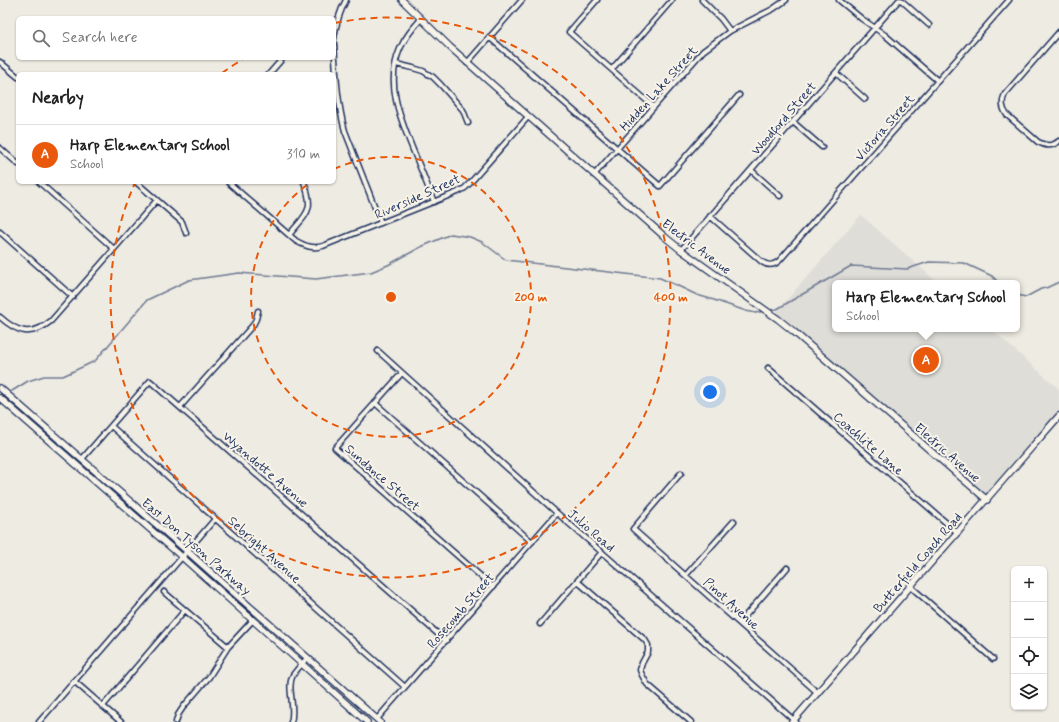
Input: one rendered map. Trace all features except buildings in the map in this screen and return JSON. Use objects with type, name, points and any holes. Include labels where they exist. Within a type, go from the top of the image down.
[{"type":"main road","name":"Electric Avenue","points":[[402,0],[450,48],[665,237],[755,302],[799,336],[987,500]]},
{"type":"main road","name":"East Don Tyson Parkway","points":[[0,388],[187,551],[378,721]]},
{"type":"main road","name":"East Don Tyson Parkway","points":[[0,398],[182,557],[367,722]]},
{"type":"main road","name":"Butterfield Coach Road","points":[[794,721],[1059,416]]},
{"type":"street","points":[[336,25],[346,0]]},
{"type":"street","points":[[467,63],[522,0]]},
{"type":"street","points":[[597,0],[569,32],[654,107]]},
{"type":"street","points":[[612,69],[672,0]]},
{"type":"street","points":[[702,0],[721,19],[730,31]]},
{"type":"street","name":"Hidden Lake Street","points":[[594,175],[703,50],[730,31],[773,9],[785,0]]},
{"type":"street","points":[[839,0],[885,35],[938,82]]},
{"type":"street","points":[[900,0],[929,25]]},
{"type":"street","name":"Woodford Street","points":[[681,250],[900,0]]},
{"type":"street","name":"Victoria Street","points":[[710,216],[766,265],[771,266],[779,261],[1009,0]]},
{"type":"street","points":[[421,19],[404,40],[399,50],[394,76],[395,92],[397,108],[434,202]]},
{"type":"street","points":[[1059,32],[1005,94],[1002,99],[1002,104],[1003,110],[1007,115],[1038,142],[1049,146],[1059,141]]},
{"type":"street","points":[[489,37],[660,186],[739,95]]},
{"type":"street","points":[[271,72],[281,60]]},
{"type":"street","points":[[335,60],[339,104],[345,131],[381,223]]},
{"type":"street","points":[[0,62],[16,75]]},
{"type":"street","points":[[396,64],[423,71],[433,77],[442,85],[463,110],[468,123]]},
{"type":"street","points":[[836,73],[865,99]]},
{"type":"street","name":"Riverside Street","points":[[289,235],[303,245],[317,248],[458,192],[471,182],[528,117]]},
{"type":"street","points":[[793,122],[822,147]]},
{"type":"street","points":[[0,148],[16,162]]},
{"type":"street","points":[[751,170],[780,196]]},
{"type":"street","points":[[41,184],[114,249]]},
{"type":"street","points":[[138,184],[182,222],[186,233]]},
{"type":"street","points":[[230,184],[289,235],[307,213],[309,206],[309,195],[305,184]]},
{"type":"street","points":[[0,317],[10,325],[20,330],[32,331],[42,328],[51,321],[157,200]]},
{"type":"street","points":[[0,232],[73,296]]},
{"type":"street","points":[[180,407],[253,325],[258,311]]},
{"type":"street","name":"Julio Road","points":[[378,351],[557,513],[794,721]]},
{"type":"street","name":"Coachlite Lane","points":[[768,368],[958,533]]},
{"type":"street","name":"Sundance Street","points":[[402,373],[335,448],[493,587]]},
{"type":"street","name":"Wyandotte Avenue","points":[[82,459],[150,381],[446,641]]},
{"type":"street","points":[[375,403],[532,542]]},
{"type":"street","name":"Sebright Avenue","points":[[111,426],[405,687]]},
{"type":"street","name":"Pinot Avenue","points":[[681,473],[633,528],[818,692]]},
{"type":"street","name":"Rosecomb Street","points":[[378,721],[405,687],[557,513]]},
{"type":"street","points":[[39,722],[215,519]]},
{"type":"street","points":[[686,576],[734,521]]},
{"type":"street","points":[[540,624],[602,552]]},
{"type":"street","points":[[739,622],[788,568]]},
{"type":"street","points":[[578,581],[646,640],[648,652],[640,670],[642,675],[647,684],[691,722]]},
{"type":"street","points":[[910,586],[993,660]]},
{"type":"street","points":[[164,592],[228,647]]},
{"type":"street","points":[[103,706],[185,610]]},
{"type":"street","points":[[176,722],[178,715],[184,706],[209,676],[228,647],[253,620]]},
{"type":"street","points":[[291,722],[293,710],[290,682],[293,675],[308,658]]},
{"type":"street","points":[[74,681],[121,722]]},
{"type":"shaded area","points":[[861,215],[935,280],[832,280],[832,332],[994,332],[1059,389],[1059,416],[987,500],[778,319],[778,310]]},
{"type":"waterway","points":[[12,391],[28,381],[44,376],[63,376],[95,361],[147,300],[189,280],[239,273],[316,279],[371,272],[451,234],[470,237],[482,242],[506,260],[660,278],[697,295],[746,311],[756,313],[764,311]]},
{"type":"waterway","points":[[769,310],[777,309],[851,266],[907,269],[929,262],[964,263],[992,276],[996,280]]},
{"type":"waterway","points":[[1020,296],[1026,297],[1059,282]]},
{"type":"place","name":"Harp Elementary School","points":[[926,360]]}]
